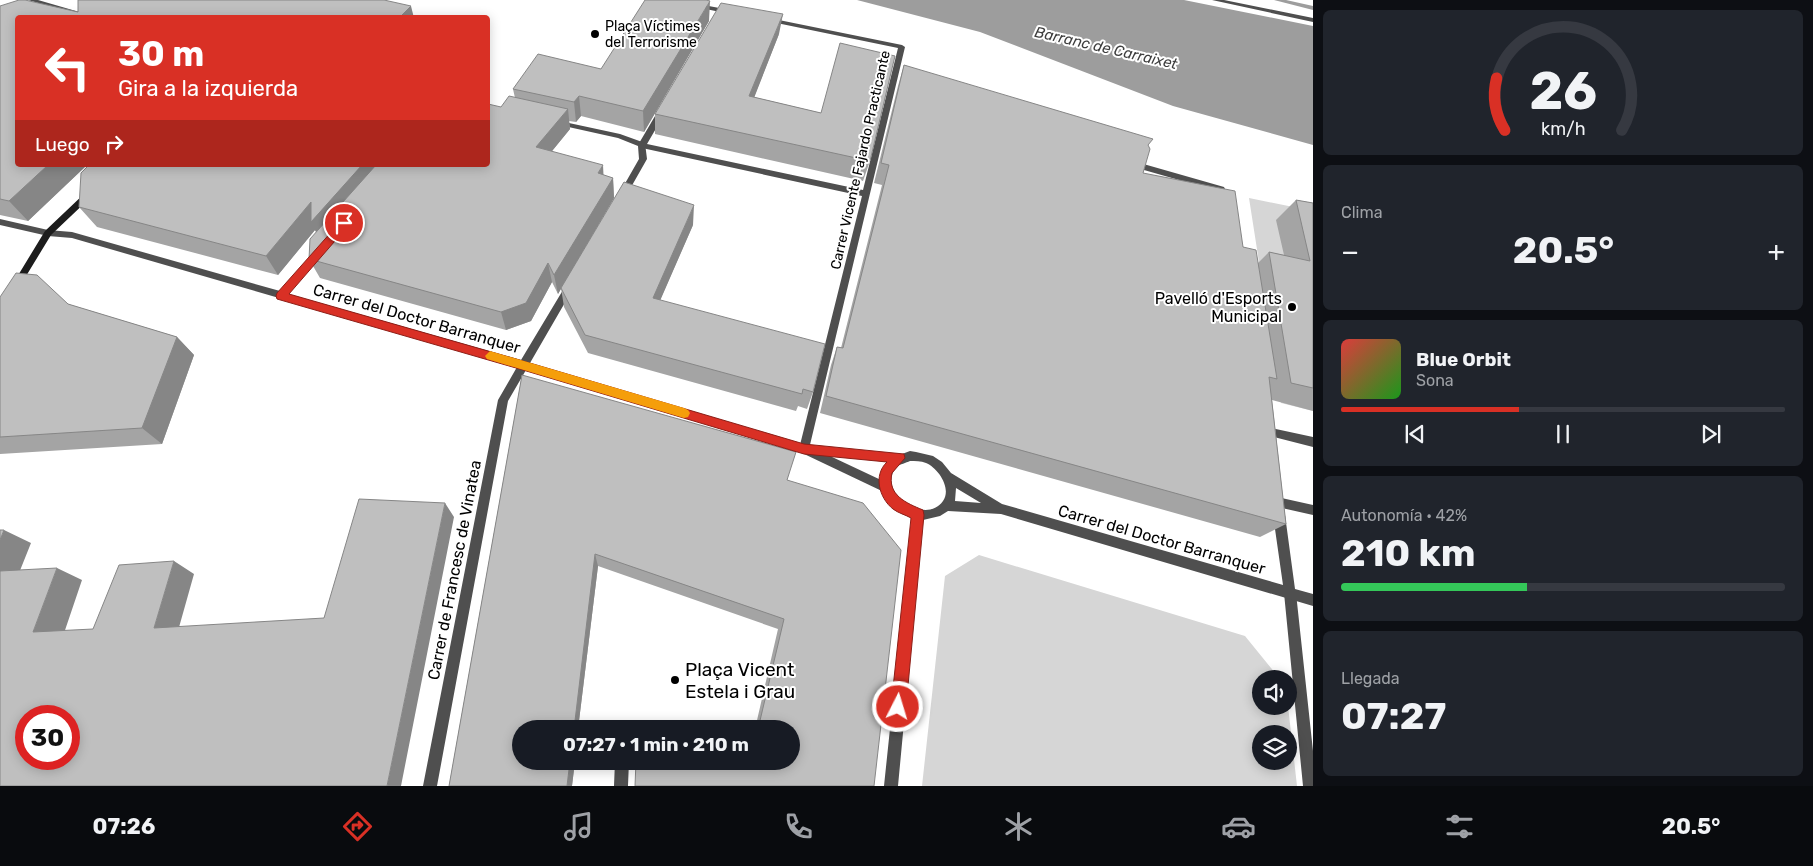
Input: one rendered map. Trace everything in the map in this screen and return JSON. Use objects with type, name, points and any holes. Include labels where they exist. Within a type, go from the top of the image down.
[{"type":"main road","points":[[14,289],[48,233],[98,185]]},
{"type":"street","points":[[1214,0],[1313,20]]},
{"type":"street","points":[[31,3],[41,1],[87,15]]},
{"type":"street","points":[[687,3],[740,14]]},
{"type":"street","points":[[716,18],[721,10]]},
{"type":"street","name":"Carrer Vicente Fajardo Practicante","points":[[759,18],[902,47],[804,449]]},
{"type":"street","points":[[618,202],[643,159],[642,145],[667,103]]},
{"type":"street","points":[[554,122],[620,136],[642,145],[867,194]]},
{"type":"street","points":[[1140,166],[1232,192]]},
{"type":"street","name":"Carrer del Doctor Barranquer","points":[[0,222],[48,233],[72,235],[523,365],[804,449],[886,488]]},
{"type":"street","points":[[281,296],[325,245]]},
{"type":"street","name":"Carrer de Francesc de Vinatea","points":[[430,786],[503,400],[573,279]]},
{"type":"street","points":[[1267,431],[1313,442]]},
{"type":"street","name":"Carrer del Doctor Barranquer","points":[[804,449],[899,458]]},
{"type":"street","points":[[910,456],[921,457],[941,468],[948,478],[952,488],[951,497],[946,506],[934,514],[918,515],[898,505],[890,497],[885,479],[887,470],[899,458],[910,456]]},
{"type":"street","name":"Carrer del Doctor Barranquer","points":[[948,478],[1002,509]]},
{"type":"street","points":[[1310,786],[1290,593],[1276,498],[1313,510]]},
{"type":"street","name":"Carrer del Doctor Barranquer","points":[[946,506],[1002,509],[1313,600]]},
{"type":"street","points":[[891,786],[918,515]]},
{"type":"street","points":[[621,786],[622,770]]},
{"type":"shaded area","name":"Pavelló d'Esports Municipal","points":[[1249,198],[1313,211],[1313,411],[1281,403]]},
{"type":"shaded area","points":[[979,555],[1245,636],[1273,670],[1252,670],[1252,715],[1289,715],[1290,725],[1252,725],[1252,770],[1295,770],[1297,786],[922,786],[945,576]]},
{"type":"water","name":"Barranc de Carraixet","points":[[857,0],[1184,0],[1313,26],[1313,145],[1173,106],[980,32]]},
{"type":"building","points":[[25,0],[78,12],[78,0],[384,0],[411,6],[402,15],[15,15],[15,167],[46,167],[9,201],[0,199],[0,6]]},
{"type":"building","points":[[645,0],[710,1],[643,111],[579,96],[574,102],[513,89],[538,54],[601,69]]},
{"type":"building","points":[[721,3],[783,14],[749,96],[821,113],[840,43],[895,56],[870,161],[655,114]]},
{"type":"building","points":[[904,65],[1153,139],[1148,145],[1150,149],[1143,173],[1235,191],[1243,247],[1256,250],[1277,379],[1269,377],[1286,524],[826,396],[837,347],[843,348],[889,165],[881,163]]},
{"type":"building","points":[[509,96],[568,109],[536,147],[603,165],[598,173],[613,178],[554,275],[548,263],[526,303],[501,312],[309,259],[310,239],[374,167],[490,167],[490,104],[501,107]]},
{"type":"building","points":[[87,167],[360,167],[311,222],[311,202],[266,256],[79,207],[81,173]]},
{"type":"building","points":[[624,182],[694,205],[653,298],[825,344],[813,392],[803,389],[802,394],[585,335],[561,288]]},
{"type":"building","name":"Pavelló d'Esports Municipal","points":[[1296,200],[1313,203],[1313,388],[1291,383],[1269,252],[1310,261]]},
{"type":"building","points":[[16,273],[37,275],[68,304],[177,337],[142,428],[0,437],[0,297]]},
{"type":"building","points":[[522,375],[796,452],[787,480],[863,503],[901,550],[874,786],[635,786],[636,770],[800,770],[800,720],[760,720],[784,619],[595,554],[575,720],[512,720],[512,770],[569,770],[567,786],[449,786]]},
{"type":"building","points":[[359,499],[445,503],[387,786],[0,786],[0,571],[57,568],[33,632],[93,629],[119,565],[174,561],[154,628],[324,618]]},
{"type":"building","points":[[0,530],[4,530],[0,540]]},
{"type":"waterway","points":[[1277,0],[1313,8]]},
{"type":"slow traffic","points":[[490,356],[684,413]]},
{"type":"place","name":"Plaça Víctimes del Terrorisme","points":[[595,34]]},
{"type":"place","name":"Pavelló d'Esports Municipal","points":[[1292,307]]},
{"type":"place","name":"Plaça Vicent Estela i Grau","points":[[675,680]]},
{"type":"route","points":[[344,223],[281,296],[523,365],[804,449],[899,458],[887,470],[886,488],[890,497],[898,505],[918,515],[898,707]]}]
